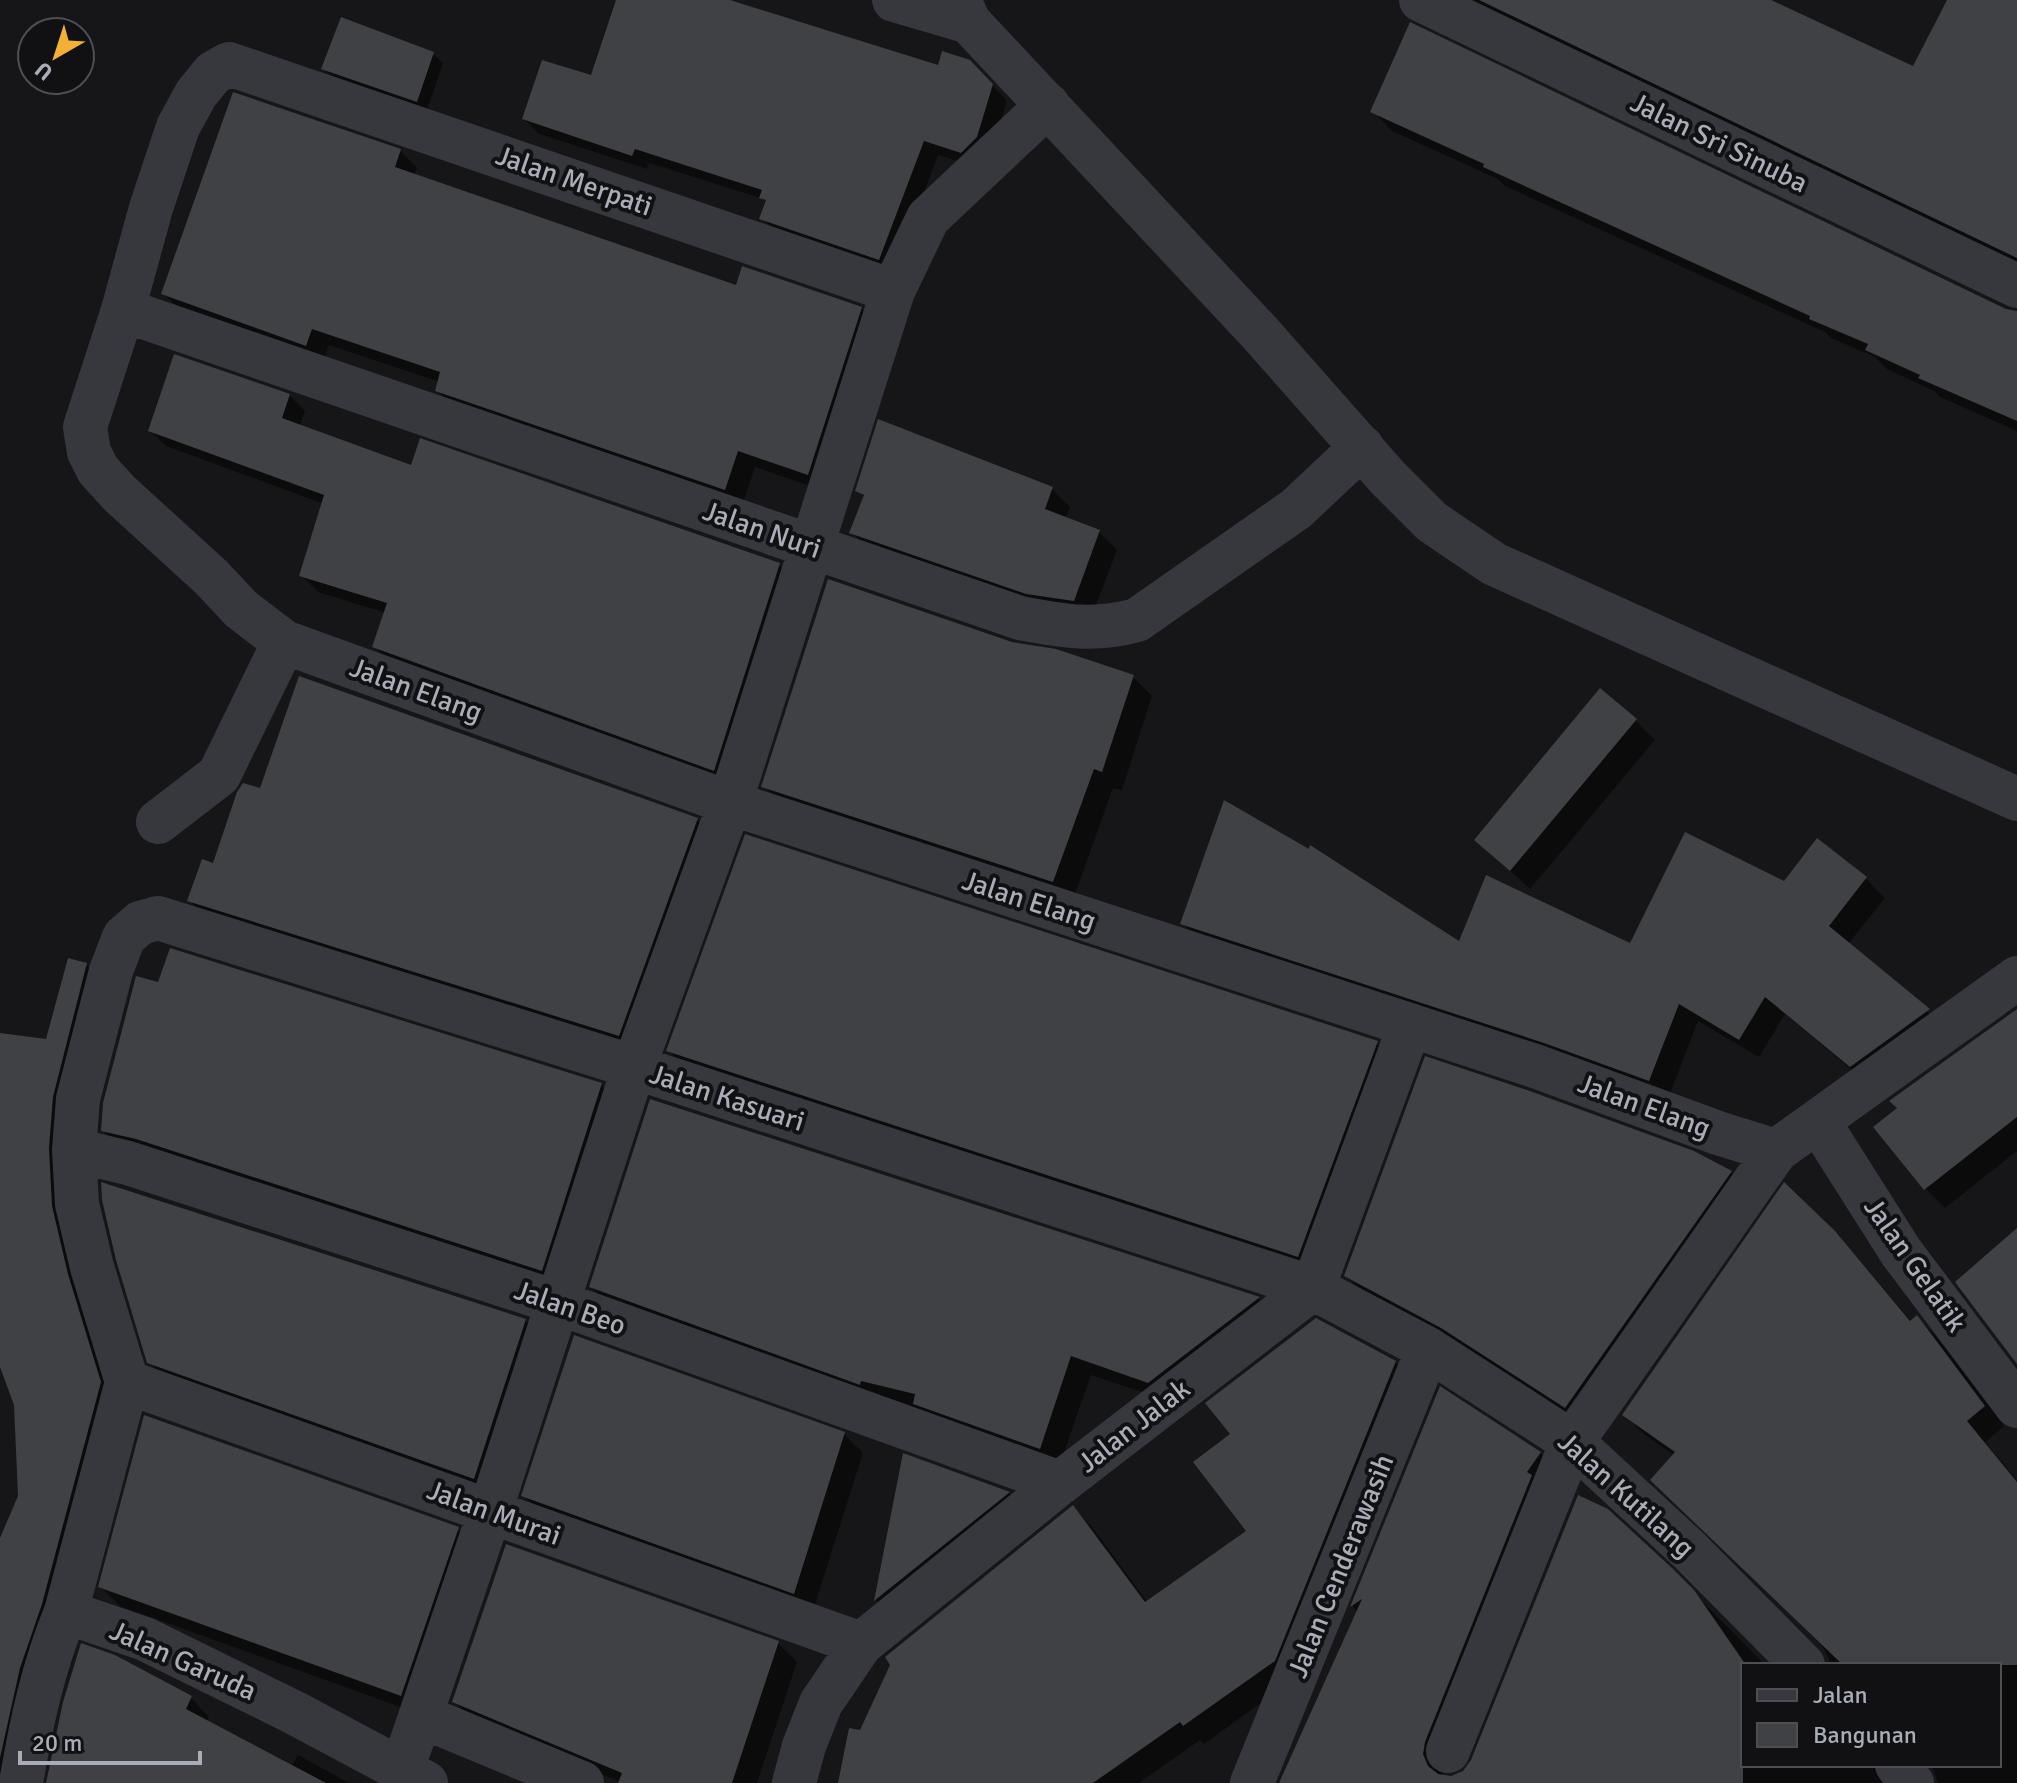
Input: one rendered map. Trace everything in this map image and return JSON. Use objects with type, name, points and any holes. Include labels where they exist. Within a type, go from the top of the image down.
[{"type":"street","points":[[894,0],[964,11],[1388,478],[1432,522],[1494,564],[2017,799]]},
{"type":"street","name":"Jalan Sri Sinuba","points":[[1421,0],[2017,286]]},
{"type":"street","name":"Jalan Merpati","points":[[123,310],[151,208],[178,127],[196,94],[213,73],[229,64],[893,291]]},
{"type":"street","points":[[414,1777],[421,1716],[634,1067],[730,803],[893,291],[928,218],[1048,105]]},
{"type":"street","name":"Jalan Nuri","points":[[123,310],[1020,618],[1064,626],[1108,628],[1137,620],[1296,509],[1362,447]]},
{"type":"street","name":"Jalan Elang","points":[[123,310],[85,427],[89,452],[98,470],[130,503],[211,577],[241,609],[284,642],[730,803],[1535,1066],[1776,1151]]},
{"type":"street","points":[[158,822],[219,775],[284,642]]},
{"type":"street","name":"Jalan Kasuari","points":[[74,1150],[78,1099],[111,971],[124,937],[140,923],[158,918],[634,1067],[1313,1288],[1428,1349]]},
{"type":"street","points":[[1448,1751],[1572,1442],[1776,1151],[2017,978]]},
{"type":"street","points":[[1313,1288],[1410,1025]]},
{"type":"street","name":"Jalan Gelatik","points":[[1818,1121],[1901,1252],[2017,1406]]},
{"type":"street","points":[[21,1783],[34,1708],[51,1647],[66,1612],[127,1382],[95,1280],[80,1216],[74,1150]]},
{"type":"street","name":"Jalan Beo","points":[[74,1150],[128,1163],[559,1303],[1060,1483]]},
{"type":"street","name":"Jalan Jalak","points":[[794,1783],[821,1703],[861,1644],[1060,1483],[1313,1288]]},
{"type":"street","name":"Jalan Kutilang","points":[[1428,1349],[1572,1442],[1689,1550],[1801,1663]]},
{"type":"street","name":"Jalan Cenderawasih","points":[[1252,1783],[1428,1349]]},
{"type":"street","name":"Jalan Murai","points":[[127,1382],[861,1644]]},
{"type":"street","name":"Jalan Garuda","points":[[66,1612],[145,1639],[295,1713],[414,1777]]},
{"type":"street","points":[[421,1716],[582,1783]]},
{"type":"street","points":[[1899,1767],[1912,1783]]},
{"type":"building","points":[[616,0],[730,0],[938,65],[942,51],[970,60],[993,84],[977,137],[961,153],[924,141],[879,260],[759,219],[766,200],[759,198],[762,190],[635,149],[632,156],[522,119],[542,60],[591,75]]},
{"type":"building","points":[[1479,0],[1771,0],[1913,66],[1947,0],[2017,0],[2017,258]]},
{"type":"building","points":[[341,17],[434,52],[417,102],[321,69]]},
{"type":"building","points":[[1410,22],[2006,309],[2017,311],[2017,421],[1918,378],[1920,375],[1865,350],[1868,344],[1809,319],[1810,316],[1370,112]]},
{"type":"building","points":[[233,92],[401,149],[395,167],[736,285],[742,266],[862,307],[808,475],[738,451],[725,490],[435,391],[440,372],[312,329],[306,346],[161,294]]},
{"type":"building","points":[[174,354],[290,394],[282,418],[411,465],[420,438],[780,563],[714,771],[372,647],[387,603],[299,576],[324,495],[148,431]]},
{"type":"building","points":[[878,419],[1053,487],[1045,509],[1100,530],[1074,601],[1026,594],[849,533],[864,495],[855,491]]},
{"type":"building","points":[[828,579],[1012,642],[1056,649],[1134,675],[1102,772],[1094,769],[1053,882],[761,787]]},
{"type":"building","points":[[299,676],[698,818],[619,1036],[187,901],[202,859],[213,863],[237,792],[243,783],[260,788]]},
{"type":"building","points":[[1600,688],[1637,719],[1510,871],[1474,840]]},
{"type":"building","points":[[1224,800],[1309,849],[1310,845],[1459,941],[1486,875],[1630,943],[1685,832],[1784,881],[1817,838],[1867,877],[1829,926],[1930,1009],[1850,1067],[1765,997],[1739,1040],[1679,1004],[1649,1081],[1544,1043],[1180,924]]},
{"type":"building","points":[[745,834],[1378,1041],[1298,1257],[666,1051]]},
{"type":"building","points":[[170,948],[602,1083],[542,1271],[136,1139],[101,1131],[103,1103],[136,976],[158,982]]},
{"type":"building","points":[[68,958],[87,963],[53,1097],[49,1148],[52,1206],[68,1274],[101,1382],[42,1604],[20,1668],[0,1758],[0,1538],[18,1496],[14,1405],[0,1367],[0,1033],[46,1039]]},
{"type":"building","points":[[2017,1009],[2017,1117],[1924,1190],[1873,1127],[1897,1108],[1889,1101]]},
{"type":"building","points":[[1425,1056],[1694,1151],[1732,1171],[1565,1408],[1441,1328],[1344,1276]]},
{"type":"building","points":[[650,1099],[1260,1297],[1148,1383],[1071,1356],[1040,1449],[913,1404],[915,1394],[861,1381],[860,1385],[589,1287]]},
{"type":"building","points":[[101,1182],[526,1319],[474,1479],[147,1363],[116,1260],[102,1200]]},
{"type":"building","points":[[1784,1182],[1835,1231],[1910,1321],[1917,1315],[1985,1406],[1967,1421],[2017,1482],[2017,1665],[1841,1663],[1650,1480],[1675,1452],[1622,1415]]},
{"type":"building","points":[[2017,1228],[2017,1364],[1955,1282]]},
{"type":"building","points":[[1316,1318],[1396,1361],[1275,1661],[1183,1726],[1180,1722],[1093,1783],[838,1783],[849,1728],[860,1730],[890,1665],[885,1657],[1073,1505],[1145,1602],[1246,1531],[1193,1462],[1230,1434],[1205,1403]]},
{"type":"building","points":[[574,1335],[845,1432],[794,1594],[521,1496]]},
{"type":"building","points":[[1440,1386],[1541,1452],[1527,1472],[1532,1475],[1425,1742],[1423,1754],[1428,1766],[1438,1774],[1451,1776],[1463,1771],[1471,1760],[1578,1495],[1608,1509],[1694,1590],[1745,1663],[1741,1663],[1743,1783],[1279,1783],[1362,1599],[1350,1607]]},
{"type":"building","points":[[144,1415],[459,1527],[401,1696],[98,1587]]},
{"type":"building","points":[[903,1453],[1010,1492],[874,1601]]},
{"type":"building","points":[[506,1544],[779,1641],[732,1783],[618,1783],[622,1773],[452,1702]]},
{"type":"building","points":[[81,1643],[115,1655],[192,1696],[186,1709],[326,1783],[46,1783],[63,1702]]}]
